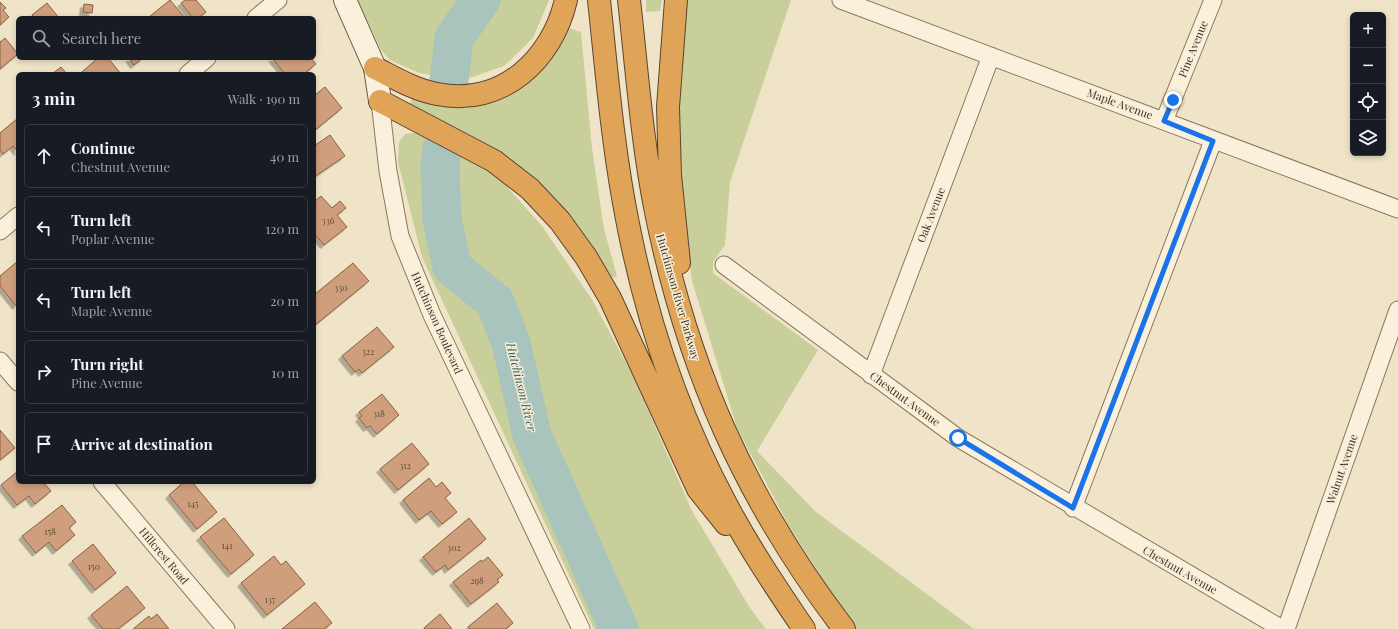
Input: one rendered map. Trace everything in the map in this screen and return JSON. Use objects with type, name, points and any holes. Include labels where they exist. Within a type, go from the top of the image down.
[{"type":"highway","points":[[375,68],[411,86],[438,94],[467,96],[489,92],[511,81],[536,62],[557,29],[566,0]]},
{"type":"highway","points":[[599,0],[623,198],[634,253],[650,314],[670,375],[700,449],[726,505],[770,578],[804,629]]},
{"type":"highway","name":"Hutchinson River Parkway","points":[[629,0],[649,172],[664,247],[684,324],[714,407],[751,487],[796,563],[844,629]]},
{"type":"highway","points":[[676,0],[670,61],[669,137],[670,174],[684,324]]},
{"type":"highway","points":[[380,101],[494,161],[530,189],[560,221],[586,257],[610,298],[698,489],[770,578]]},
{"type":"street","points":[[258,16],[278,0]]},
{"type":"street","name":"Hutchinson Boulevard","points":[[345,0],[375,68],[388,171],[400,236],[432,315],[581,629]]},
{"type":"street","name":"Maple Avenue","points":[[842,0],[1164,121],[1213,141],[1398,209]]},
{"type":"street","name":"Pine Avenue","points":[[1164,121],[1213,0]]},
{"type":"street","name":"Oak Avenue","points":[[872,375],[991,56]]},
{"type":"street","points":[[190,72],[205,60]]},
{"type":"street","points":[[1073,508],[1213,141]]},
{"type":"street","points":[[0,231],[16,218]]},
{"type":"street","name":"Chestnut Avenue","points":[[724,265],[958,438],[1073,508],[1282,629]]},
{"type":"street","name":"Walnut Avenue","points":[[1286,629],[1398,310]]},
{"type":"street","points":[[0,361],[16,380]]},
{"type":"street","name":"Hillcrest Road","points":[[104,484],[226,629]]},
{"type":"green space","points":[[358,0],[549,0],[533,38],[504,66],[464,80],[419,73],[390,60],[381,50]]},
{"type":"green space","points":[[646,0],[662,0],[660,11],[646,12]]},
{"type":"green space","points":[[687,0],[791,0],[730,182],[725,245],[713,262],[713,273],[818,350],[757,451],[816,512],[974,629],[855,629],[789,526],[737,428],[692,281],[679,188],[677,112]]},
{"type":"green space","points":[[568,28],[581,32],[592,148],[604,229],[617,276],[614,278],[609,276],[570,220],[409,105],[412,99],[436,105],[460,107],[471,106],[495,99],[517,90],[530,80],[542,67]]},
{"type":"green space","points":[[420,132],[493,171],[542,226],[593,301],[633,376],[692,511],[750,608],[766,629],[594,629],[422,257],[398,162],[399,142],[405,134]]},
{"type":"building","points":[[170,0],[183,16],[150,16]]},
{"type":"building","points":[[185,0],[196,0],[206,12],[201,16],[191,16],[181,3]]},
{"type":"building","points":[[0,2],[6,8],[3,10],[9,17],[0,25]]},
{"type":"building","points":[[47,3],[57,16],[33,16],[32,15]]},
{"type":"building","points":[[84,4],[93,5],[92,13],[83,12]]},
{"type":"building","points":[[5,38],[16,52],[16,56],[0,69],[0,42]]},
{"type":"building","points":[[96,60],[110,60],[119,72],[82,72]]},
{"type":"building","points":[[130,60],[140,60],[134,65]]},
{"type":"building","points":[[274,60],[313,60],[316,64],[306,72],[283,72]]},
{"type":"building","points":[[61,67],[65,72],[55,72]]},
{"type":"building","points":[[325,87],[342,108],[316,129],[316,94]]},
{"type":"building","points":[[16,120],[16,150],[13,146],[3,154],[0,150],[0,133]]},
{"type":"building","points":[[330,135],[345,156],[316,176],[316,145]]},
{"type":"building","points":[[321,196],[332,208],[340,201],[346,208],[337,215],[347,227],[324,245],[316,235],[316,200]]},
{"type":"building","points":[[16,263],[16,306],[0,286],[0,276]]},
{"type":"building","points":[[353,263],[369,281],[316,324],[316,293]]},
{"type":"building","points":[[377,327],[394,347],[362,373],[359,369],[355,372],[342,356]]},
{"type":"building","points":[[382,394],[399,415],[377,434],[370,426],[367,428],[359,418],[362,416],[359,412]]},
{"type":"building","points":[[0,430],[15,448],[0,460]]},
{"type":"building","points":[[412,443],[429,464],[398,490],[380,469]]},
{"type":"building","points":[[16,473],[16,484],[45,484],[51,491],[35,504],[29,496],[17,505],[1,485]]},
{"type":"building","points":[[429,478],[436,487],[442,482],[451,493],[445,498],[457,512],[442,524],[431,511],[419,520],[403,500]]},
{"type":"building","points":[[182,484],[194,484],[217,512],[197,529],[169,495]]},
{"type":"building","points":[[62,505],[76,522],[69,528],[75,535],[56,551],[49,542],[36,553],[22,536]]},
{"type":"building","points":[[224,518],[254,555],[231,574],[200,537]]},
{"type":"building","points":[[469,518],[486,539],[448,570],[445,565],[436,572],[423,557]]},
{"type":"building","points":[[93,544],[116,573],[95,590],[72,561]]},
{"type":"building","points":[[274,556],[281,565],[286,561],[305,584],[267,615],[241,583]]},
{"type":"building","points":[[488,557],[503,575],[497,580],[499,582],[471,604],[453,582],[481,560],[482,562]]},
{"type":"building","points":[[127,586],[145,608],[118,629],[103,629],[91,615]]},
{"type":"building","points":[[315,602],[332,623],[324,629],[282,629]]},
{"type":"building","points":[[497,603],[513,623],[506,629],[470,629],[468,627]]},
{"type":"building","points":[[157,614],[169,629],[133,629],[149,616],[151,619]]},
{"type":"building","points":[[440,614],[452,629],[424,628]]},
{"type":"waterway","name":"Hutchinson River","points":[[449,80],[454,38],[481,0]]},
{"type":"waterway","name":"Hutchinson River","points":[[442,150],[440,166],[442,219],[452,267],[495,302],[511,343],[532,435],[619,629]]},
{"type":"route","points":[[958,438],[1073,508],[1213,141],[1164,121],[1173,100]]}]
